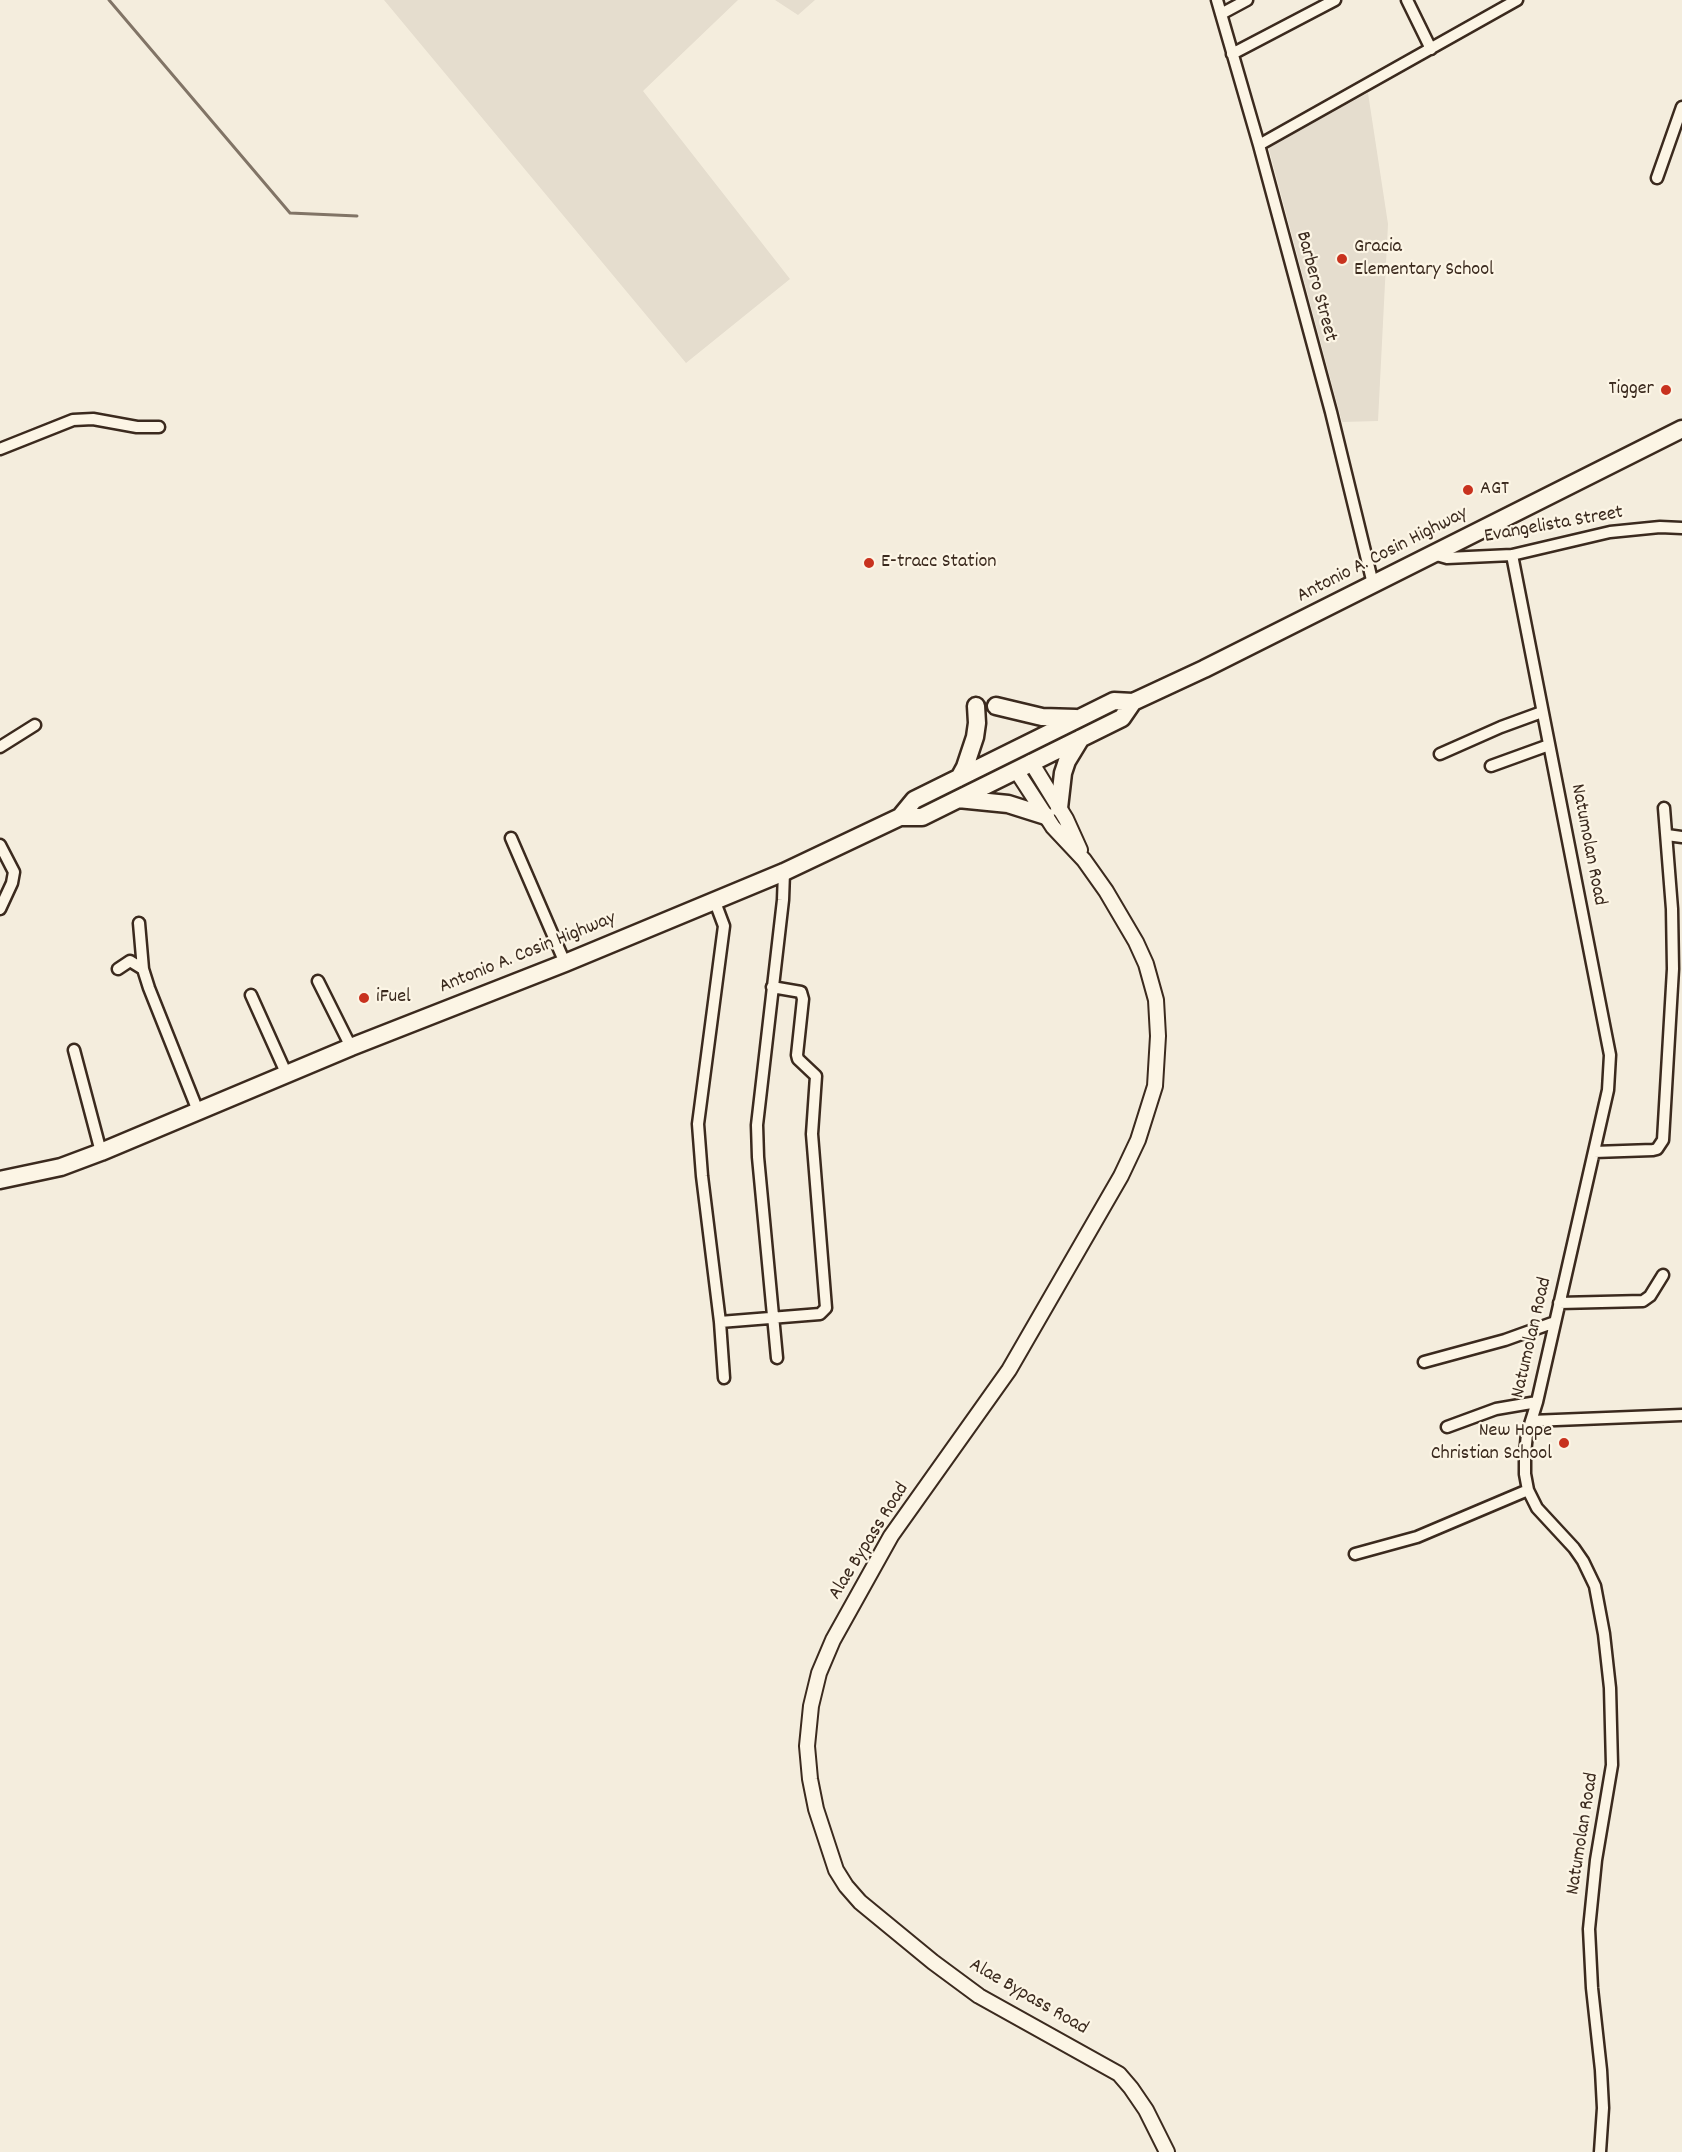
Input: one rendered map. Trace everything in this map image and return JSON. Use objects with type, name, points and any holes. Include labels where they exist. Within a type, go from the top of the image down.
[{"type":"highway","name":"Antonio A. Cosin Highway","points":[[900,817],[922,817],[1122,717],[1133,702],[1268,637],[1682,429]]},
{"type":"highway","name":"Antonio A. Cosin Highway","points":[[0,1180],[60,1167],[102,1152],[351,1047],[715,902],[900,817],[914,800],[1114,701],[1133,702]]},
{"type":"highway","points":[[959,778],[975,737],[976,706]]},
{"type":"highway","points":[[996,706],[1042,717],[1080,718]]},
{"type":"highway","points":[[957,799],[1008,804],[1052,812],[1067,761],[1081,738]]},
{"type":"highway","points":[[1014,751],[1024,766]]},
{"type":"main road","name":"Alae Bypass Road","points":[[1024,766],[1052,812],[1106,891],[1136,942],[1152,982],[1158,1017],[1158,1067],[1150,1107],[1121,1176],[1009,1370],[891,1536],[843,1622],[819,1673],[808,1730],[808,1763],[816,1809],[832,1859],[846,1886],[860,1902],[924,1955],[979,1996],[1119,2074],[1146,2110],[1167,2152]]},
{"type":"street","name":"Barbero Street","points":[[1217,0],[1259,145],[1373,584]]},
{"type":"street","points":[[1221,14],[1247,0]]},
{"type":"street","points":[[1232,54],[1335,0]]},
{"type":"street","points":[[1407,0],[1431,49]]},
{"type":"street","points":[[1259,145],[1517,0]]},
{"type":"street","points":[[1657,178],[1682,106]]},
{"type":"street","points":[[0,449],[73,420],[93,419],[137,427],[159,427]]},
{"type":"street","name":"Evangelista Street","points":[[1432,554],[1447,558],[1512,555],[1610,532],[1660,527],[1682,528]]},
{"type":"street","name":"Natumolan Road","points":[[1512,555],[1610,1055],[1608,1090],[1525,1454],[1528,1490],[1537,1508],[1574,1548],[1589,1572],[1598,1599],[1610,1688],[1612,1765],[1596,1860],[1589,1929],[1603,2108],[1600,2152]]},
{"type":"street","points":[[1440,754],[1512,722],[1542,712]]},
{"type":"street","points":[[0,747],[35,725]]},
{"type":"street","points":[[1491,766],[1549,745]]},
{"type":"street","points":[[1594,1152],[1653,1150],[1661,1145],[1666,1099],[1673,939],[1664,808]]},
{"type":"street","points":[[1667,835],[1682,837]]},
{"type":"street","points":[[511,838],[565,963]]},
{"type":"street","points":[[0,845],[14,872],[12,883],[0,909]]},
{"type":"street","points":[[777,1358],[757,1125],[783,900],[784,872]]},
{"type":"street","points":[[715,902],[724,926],[698,1124],[724,1378]]},
{"type":"street","points":[[139,922],[143,969],[198,1112]]},
{"type":"street","points":[[118,969],[125,963],[133,961],[143,969]]},
{"type":"street","points":[[318,981],[351,1047]]},
{"type":"street","points":[[720,1322],[820,1314],[824,1312],[826,1304],[812,1134],[816,1076],[798,1059],[797,1055],[801,992],[772,987]]},
{"type":"street","points":[[251,995],[287,1075]]},
{"type":"street","points":[[1670,1018],[1682,1018]]},
{"type":"street","points":[[74,1050],[102,1152]]},
{"type":"street","points":[[1559,1303],[1643,1301],[1650,1296],[1663,1275]]},
{"type":"street","points":[[1424,1362],[1505,1340],[1554,1322]]},
{"type":"street","points":[[1447,1427],[1496,1409],[1537,1402]]},
{"type":"street","points":[[1531,1420],[1682,1415]]},
{"type":"street","points":[[1355,1554],[1417,1537],[1528,1490]]},
{"type":"shaded area","points":[[384,0],[738,0],[643,91],[790,279],[686,363]]},
{"type":"shaded area","points":[[775,0],[815,0],[798,15]]},
{"type":"shaded area","name":"Gracia Elementary School","points":[[1368,93],[1388,224],[1378,421],[1342,422],[1268,146]]},
{"type":"waterway","points":[[109,0],[290,213],[357,216]]},
{"type":"place","name":"Gracia Elementary School","points":[[1342,259]]},
{"type":"place","name":"Tigger","points":[[1666,390]]},
{"type":"place","name":"AGT","points":[[1468,490]]},
{"type":"place","name":"E-tracc Station","points":[[869,563]]},
{"type":"place","name":"iFuel","points":[[364,998]]},
{"type":"place","name":"New Hope Christian School","points":[[1564,1443]]}]
